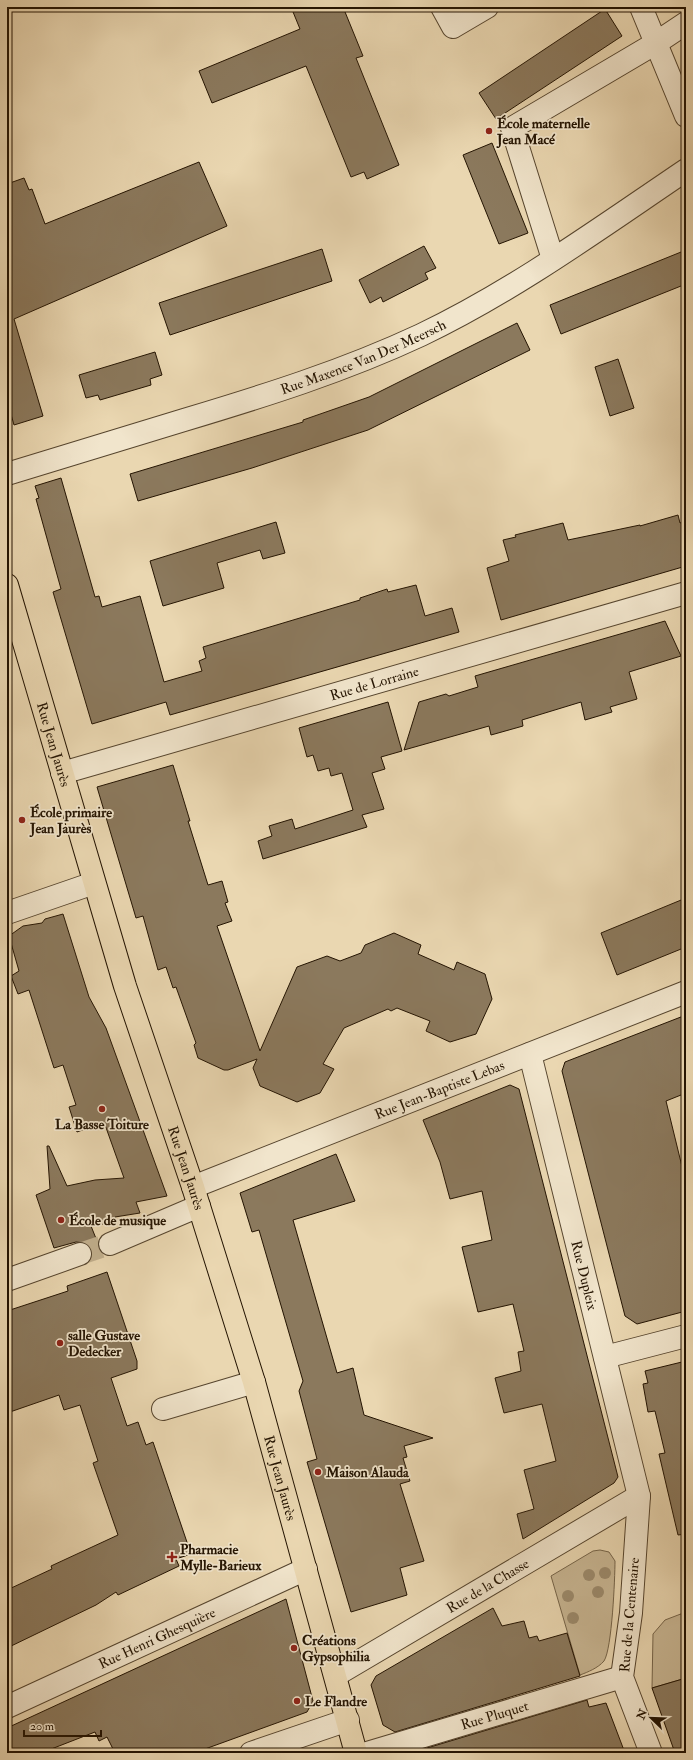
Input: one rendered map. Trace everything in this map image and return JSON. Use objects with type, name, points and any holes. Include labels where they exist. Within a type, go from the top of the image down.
[{"type":"main road","name":"Rue Jean Jaurès","points":[[7,585],[125,986],[196,1196],[254,1382],[336,1675],[356,1753]]},
{"type":"street","points":[[442,7],[453,27],[487,7]]},
{"type":"street","points":[[640,7],[686,116]]},
{"type":"street","points":[[553,259],[512,128],[656,43],[686,23]]},
{"type":"street","name":"Rue Maxence Van Der Meersch","points":[[7,474],[258,397],[348,366],[454,318],[480,304],[553,259],[686,170]]},
{"type":"street","name":"Rue de Lorraine","points":[[62,773],[686,593]]},
{"type":"street","points":[[7,913],[94,883]]},
{"type":"street","name":"Rue Jean-Baptiste Lebas","points":[[110,1244],[196,1196],[530,1054],[686,992]]},
{"type":"street","name":"Rue Dupleix","points":[[530,1054],[639,1496]]},
{"type":"street","points":[[7,1280],[80,1254]]},
{"type":"street","points":[[605,1357],[686,1336]]},
{"type":"street","points":[[163,1409],[254,1382]]},
{"type":"street","name":"Rue de la Chasse","points":[[336,1675],[639,1496]]},
{"type":"street","name":"Rue de la Centenaire","points":[[639,1496],[631,1613],[622,1677],[651,1753]]},
{"type":"street","name":"Rue Henri Ghesquière","points":[[7,1707],[306,1569]]},
{"type":"street","name":"Rue Pluquet","points":[[367,1753],[622,1677]]},
{"type":"street","points":[[251,1753],[348,1720]]},
{"type":"shaded area","points":[[600,1550],[609,1552],[615,1561],[609,1643],[604,1661],[596,1668],[580,1675],[551,1576],[593,1551]]},
{"type":"shaded area","points":[[686,1612],[686,1678],[652,1688],[653,1634],[665,1620]]},
{"type":"building","points":[[291,7],[343,7],[363,56],[356,58],[399,165],[367,179],[364,172],[351,177],[306,66],[212,103],[199,71],[300,29]]},
{"type":"building","points":[[605,9],[622,36],[496,119],[479,93]]},
{"type":"building","points":[[492,143],[528,233],[499,244],[463,155]]},
{"type":"building","points":[[199,162],[227,226],[14,319],[43,416],[14,425],[7,400],[7,184],[24,178],[29,190],[32,189],[45,224]]},
{"type":"building","points":[[424,246],[436,268],[425,273],[428,279],[383,302],[381,297],[370,303],[359,280]]},
{"type":"building","points":[[322,249],[332,281],[170,335],[159,303]]},
{"type":"building","points":[[686,250],[686,284],[561,334],[550,305]]},
{"type":"building","points":[[517,323],[530,350],[368,430],[252,468],[138,501],[130,474],[303,422],[303,420],[369,397]]},
{"type":"building","points":[[155,352],[162,375],[150,379],[151,385],[100,400],[98,395],[86,398],[79,375]]},
{"type":"building","points":[[618,359],[634,408],[610,416],[595,367]]},
{"type":"building","points":[[61,478],[95,597],[99,596],[102,607],[140,596],[164,682],[202,671],[199,661],[206,658],[203,647],[360,600],[360,598],[387,589],[388,592],[416,585],[425,616],[452,608],[459,632],[170,715],[166,702],[92,724],[53,592],[61,589],[36,499],[39,498],[35,486]]},
{"type":"building","points":[[678,515],[680,523],[686,521],[686,566],[501,620],[487,568],[509,561],[503,540],[516,537],[515,535],[563,523],[568,540],[640,526]]},
{"type":"building","points":[[276,522],[285,553],[263,559],[260,550],[217,563],[224,588],[163,606],[150,561]]},
{"type":"building","points":[[665,621],[681,656],[629,672],[637,699],[610,707],[612,712],[585,720],[581,702],[522,720],[523,726],[491,735],[489,726],[404,750],[419,702],[446,694],[449,696],[478,687],[475,676]]},
{"type":"building","points":[[388,702],[402,751],[381,757],[385,769],[372,773],[384,809],[362,815],[367,827],[263,859],[258,841],[272,836],[269,826],[292,819],[295,829],[353,810],[342,773],[331,776],[329,768],[318,771],[313,755],[307,757],[299,728]]},
{"type":"building","points":[[173,765],[190,821],[188,821],[208,885],[222,881],[228,902],[225,903],[232,921],[217,926],[260,1051],[297,967],[327,956],[340,961],[361,953],[365,945],[394,933],[421,945],[418,954],[454,970],[457,962],[485,974],[492,999],[476,1034],[450,1042],[426,1031],[430,1021],[397,1008],[391,1011],[388,1009],[344,1028],[323,1064],[334,1069],[320,1093],[297,1102],[260,1086],[253,1068],[257,1059],[228,1070],[224,1070],[198,1058],[194,1045],[196,1043],[176,987],[173,988],[166,967],[158,970],[143,916],[136,918],[97,787]]},
{"type":"building","points":[[686,898],[686,947],[617,975],[601,933]]},
{"type":"building","points":[[63,914],[89,997],[106,1028],[167,1196],[136,1202],[140,1213],[115,1217],[116,1222],[91,1226],[97,1241],[85,1243],[76,1242],[54,1248],[36,1195],[50,1189],[47,1146],[49,1146],[67,1186],[95,1180],[124,1178],[104,1122],[77,1132],[69,1107],[76,1105],[63,1065],[54,1068],[29,990],[18,994],[11,976],[19,971],[9,936],[23,926],[42,923],[45,919]]},
{"type":"building","points":[[686,1015],[686,1093],[666,1101],[686,1183],[686,1311],[637,1324],[625,1316],[562,1071],[565,1062]]},
{"type":"building","points":[[510,1085],[519,1089],[618,1477],[614,1483],[523,1539],[517,1514],[534,1509],[524,1470],[556,1461],[542,1404],[504,1413],[495,1378],[521,1371],[518,1352],[524,1351],[513,1304],[478,1312],[462,1247],[492,1240],[482,1191],[450,1199],[440,1162],[423,1120]]},
{"type":"building","points":[[336,1154],[355,1201],[293,1220],[337,1373],[353,1368],[364,1415],[433,1438],[404,1446],[407,1457],[403,1458],[410,1481],[400,1484],[424,1561],[400,1568],[407,1595],[351,1612],[307,1462],[317,1459],[299,1391],[303,1381],[259,1230],[252,1232],[240,1193]]},
{"type":"building","points":[[107,1272],[137,1361],[137,1369],[111,1378],[127,1426],[138,1422],[146,1445],[153,1442],[191,1554],[176,1559],[179,1566],[118,1595],[116,1592],[96,1605],[7,1648],[7,1590],[52,1569],[51,1566],[118,1535],[93,1463],[98,1461],[80,1405],[64,1410],[59,1395],[7,1413],[7,1311],[68,1291],[67,1286]]},
{"type":"building","points":[[686,1361],[686,1534],[678,1535],[659,1454],[665,1453],[655,1411],[648,1412],[643,1384],[648,1383],[645,1371]]},
{"type":"building","points":[[286,1599],[313,1701],[307,1712],[194,1753],[115,1753],[107,1737],[99,1741],[95,1732],[41,1753],[7,1753],[7,1728]]},
{"type":"building","points":[[493,1608],[502,1626],[524,1621],[529,1638],[537,1636],[539,1641],[567,1633],[580,1676],[395,1732],[383,1725],[371,1685],[376,1676]]},
{"type":"building","points":[[686,1678],[686,1753],[675,1753],[652,1688]]},
{"type":"building","points":[[587,1700],[589,1707],[606,1703],[625,1753],[437,1753],[427,1748]]},
{"type":"tunnel","points":[[80,1254],[110,1244]]},
{"type":"place","name":"École maternelle Jean Macé","points":[[489,131]]},
{"type":"place","name":"École primaire Jean Jaurès","points":[[22,820]]},
{"type":"place","name":"La Basse Toiture","points":[[102,1109]]},
{"type":"place","name":"École de musique","points":[[61,1220]]},
{"type":"place","name":"salle Gustave Dedecker","points":[[60,1343]]},
{"type":"place","name":"Maison Alauda","points":[[318,1472]]},
{"type":"place","name":"Pharmacie Mylle-Barieux","points":[[172,1557]]},
{"type":"place","name":"Créations Gypsophilia","points":[[294,1648]]},
{"type":"place","name":"Le Flandre","points":[[297,1701]]}]
